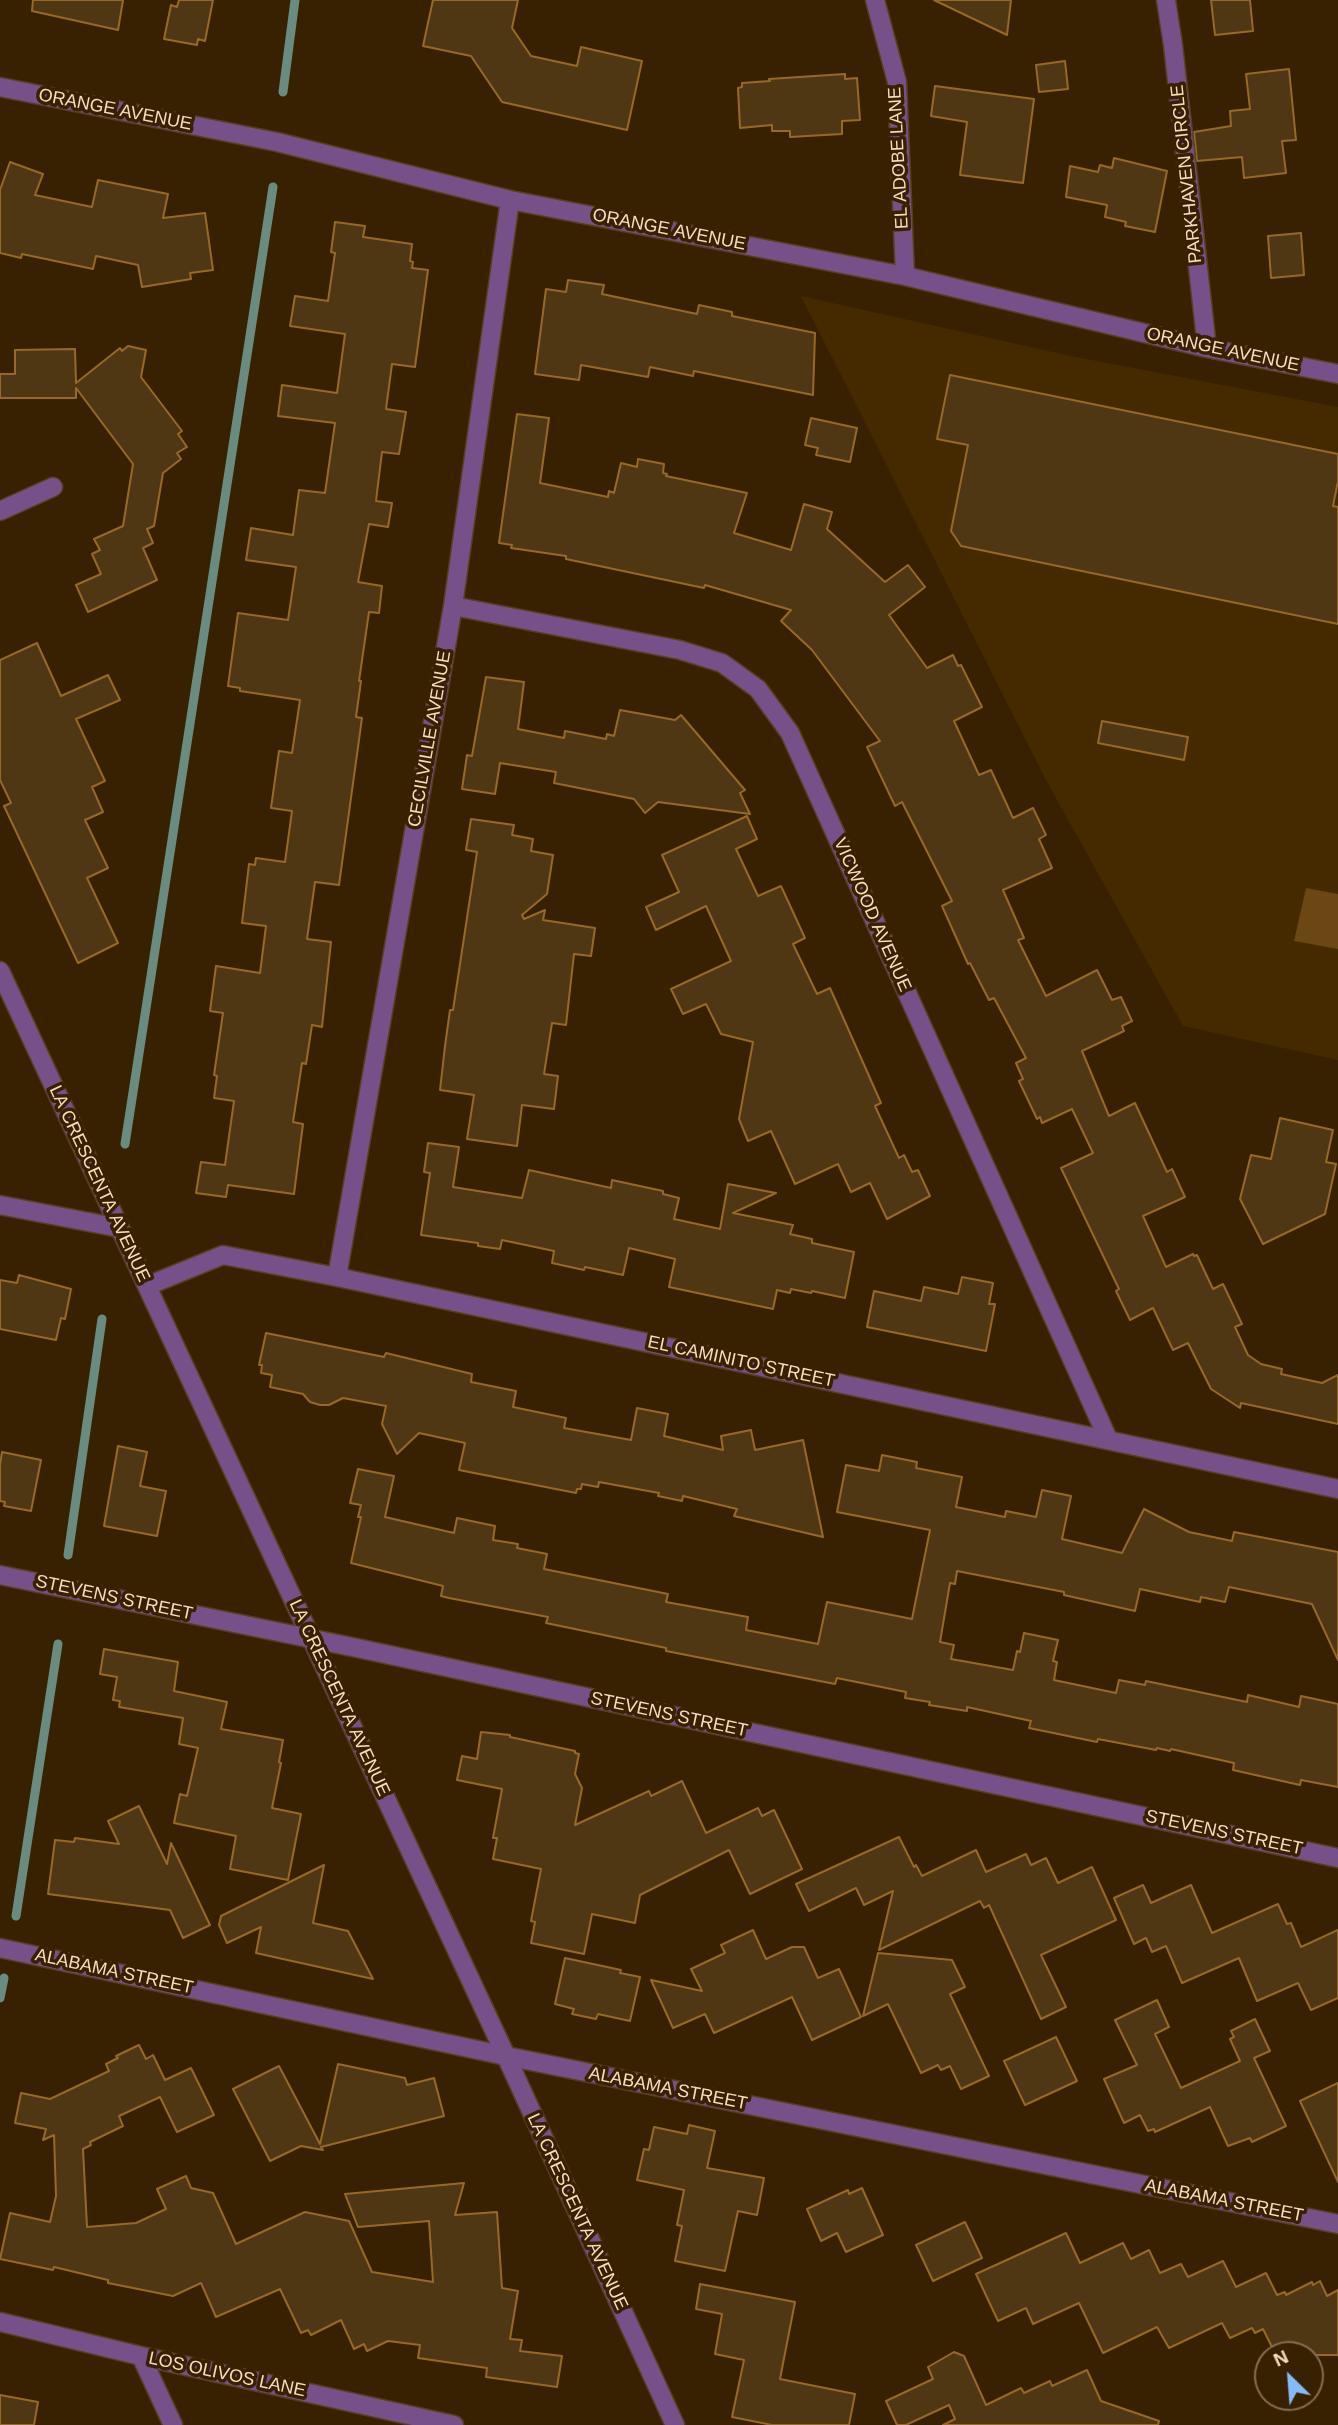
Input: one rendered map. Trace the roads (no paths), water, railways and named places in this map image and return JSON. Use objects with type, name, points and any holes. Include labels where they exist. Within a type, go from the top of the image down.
[{"type":"street","name":"EL ADOBE LANE","points":[[875,0],[897,82],[905,276]]},
{"type":"street","name":"PARKHAVEN CIRCLE","points":[[1166,0],[1207,348]]},
{"type":"street","name":"ORANGE AVENUE","points":[[0,87],[277,142],[510,200],[905,276],[1207,348],[1338,374]]},
{"type":"street","name":"CECILVILLE AVENUE","points":[[337,1277],[453,606],[510,200]]},
{"type":"street","points":[[0,511],[53,487]]},
{"type":"street","name":"VICWOOD AVENUE","points":[[453,606],[680,650],[722,663],[758,689],[790,733],[1108,1439]]},
{"type":"street","name":"LA CRESCENTA AVENUE","points":[[0,971],[675,2425]]},
{"type":"street","points":[[0,1205],[120,1228]]},
{"type":"street","name":"EL CAMINITO STREET","points":[[147,1286],[223,1255],[1338,1489]]},
{"type":"street","name":"STEVENS STREET","points":[[0,1575],[1338,1858]]},
{"type":"street","name":"ALABAMA STREET","points":[[0,1948],[506,2056],[1338,2224]]},
{"type":"street","name":"LOS OLIVOS LANE","points":[[0,2322],[454,2425]]},
{"type":"street","points":[[141,2356],[173,2425]]},
{"type":"waterway","points":[[283,92],[295,0]]},
{"type":"waterway","points":[[125,1144],[273,187]]},
{"type":"waterway","points":[[68,1555],[102,1319]]},
{"type":"waterway","points":[[16,1916],[58,1644]]},
{"type":"waterway","points":[[0,1998],[4,1978]]}]
